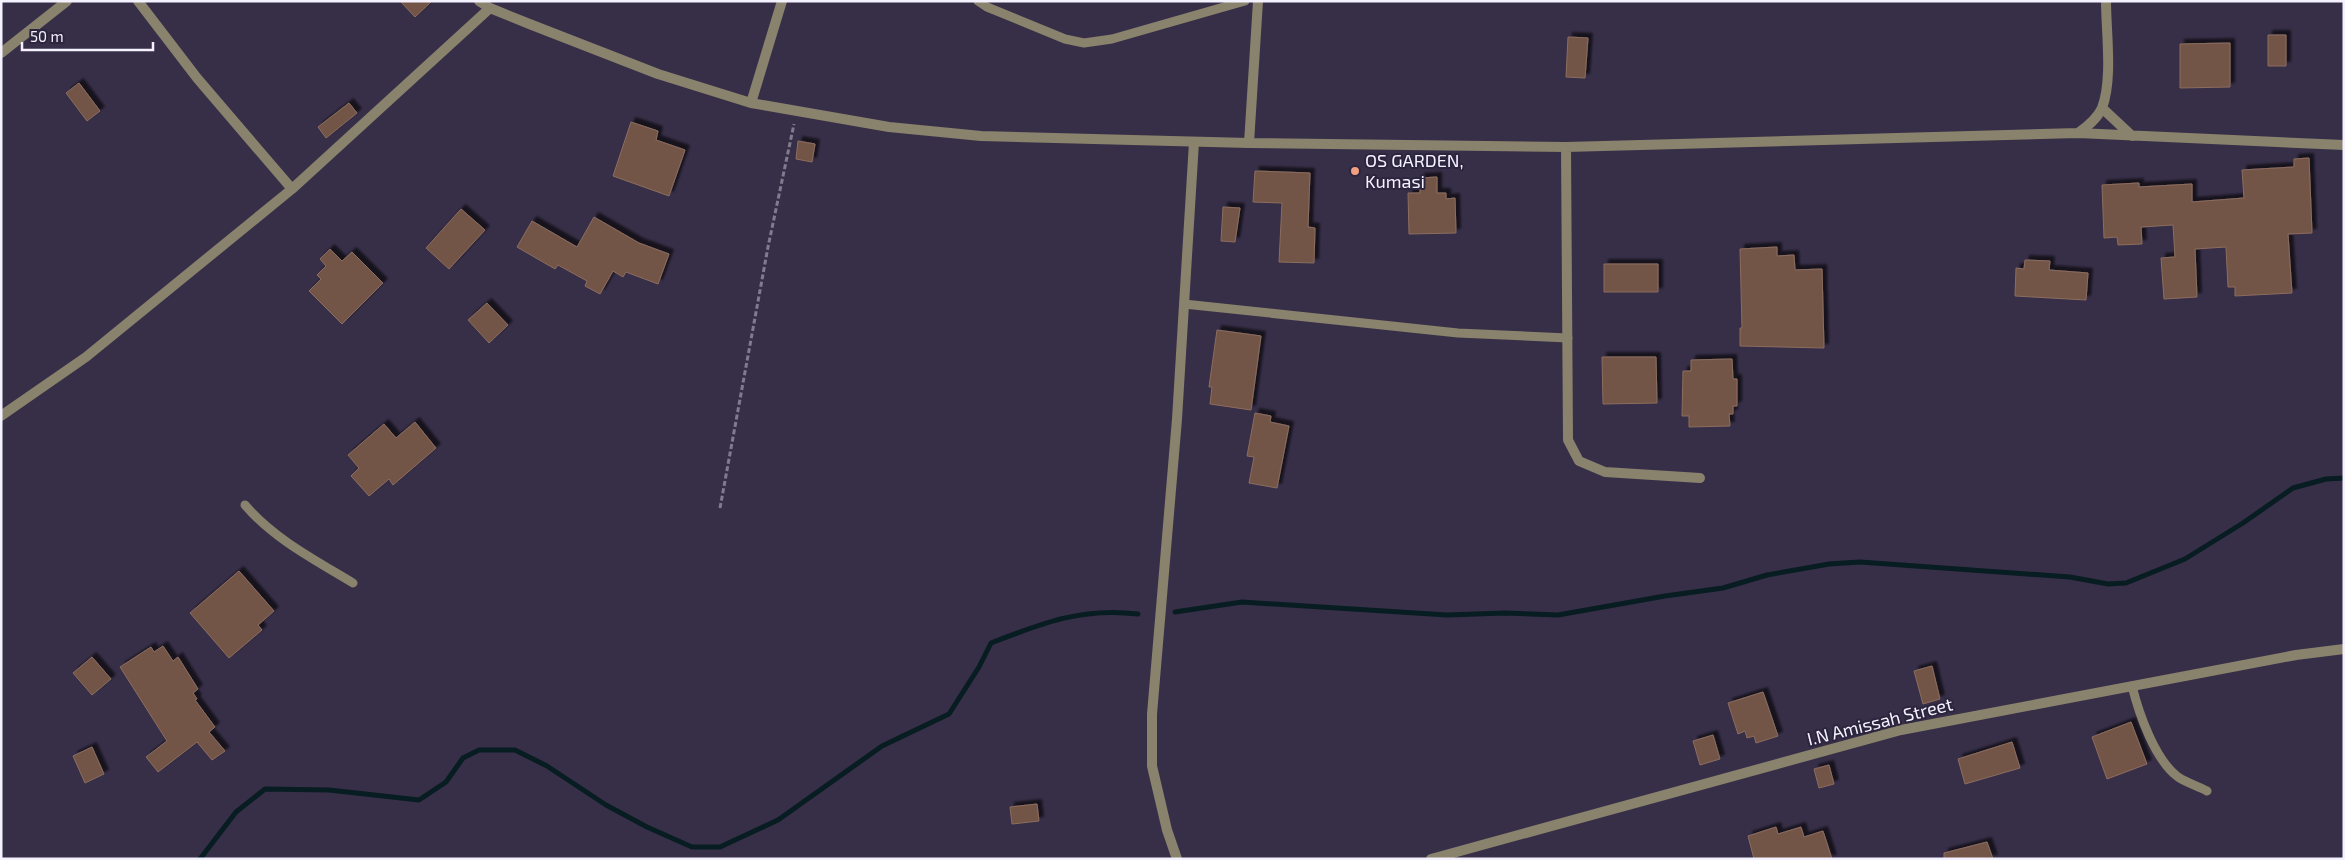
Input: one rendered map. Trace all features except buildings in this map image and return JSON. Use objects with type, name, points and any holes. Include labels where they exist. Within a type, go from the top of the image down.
[{"type":"street","points":[[138,1],[197,78],[292,189]]},
{"type":"street","points":[[479,1],[490,8],[658,74],[751,103],[889,127],[981,136],[1194,142],[1566,147],[2078,133],[2344,145]]},
{"type":"street","points":[[751,103],[782,1]]},
{"type":"street","points":[[1250,143],[1258,1]]},
{"type":"street","points":[[2078,133],[2092,123],[2102,108],[2107,71],[2106,1]]},
{"type":"street","points":[[1,53],[63,2]]},
{"type":"street","points":[[1,416],[86,357],[292,189],[490,8]]},
{"type":"street","points":[[2102,108],[2132,136]]},
{"type":"street","points":[[1177,859],[1167,830],[1152,766],[1152,714],[1178,419],[1194,142]]},
{"type":"street","points":[[1566,147],[1568,440],[1579,461],[1606,472],[1700,478]]},
{"type":"street","name":"I.N Amissah Street","points":[[1431,859],[1901,730],[2296,655],[2344,649]]},
{"type":"lane","points":[[978,1],[987,7],[1065,39],[1084,43],[1112,39],[1245,1]]},
{"type":"lane","points":[[1184,304],[1458,333],[1568,338]]},
{"type":"lane","points":[[246,505],[260,522],[302,552],[353,583]]},
{"type":"lane","points":[[2132,686],[2136,704],[2160,757],[2178,776],[2207,791]]},
{"type":"path","points":[[720,508],[768,246],[797,111]]},
{"type":"waterway","points":[[1175,612],[1242,602],[1447,615],[1505,613],[1558,615],[1723,588],[1767,575],[1829,564],[1860,562],[2070,577],[2108,584],[2126,583],[2185,559],[2243,523],[2293,488],[2326,479],[2344,478]]},
{"type":"waterway","points":[[200,859],[236,812],[265,789],[329,790],[419,800],[446,782],[463,758],[479,750],[515,750],[547,766],[606,805],[647,827],[692,847],[720,847],[778,820],[882,746],[949,714],[979,667],[991,643],[1063,618],[1099,613],[1138,614]]},
{"type":"place","name":"OS GARDEN, Kumasi","points":[[1355,171]]}]
